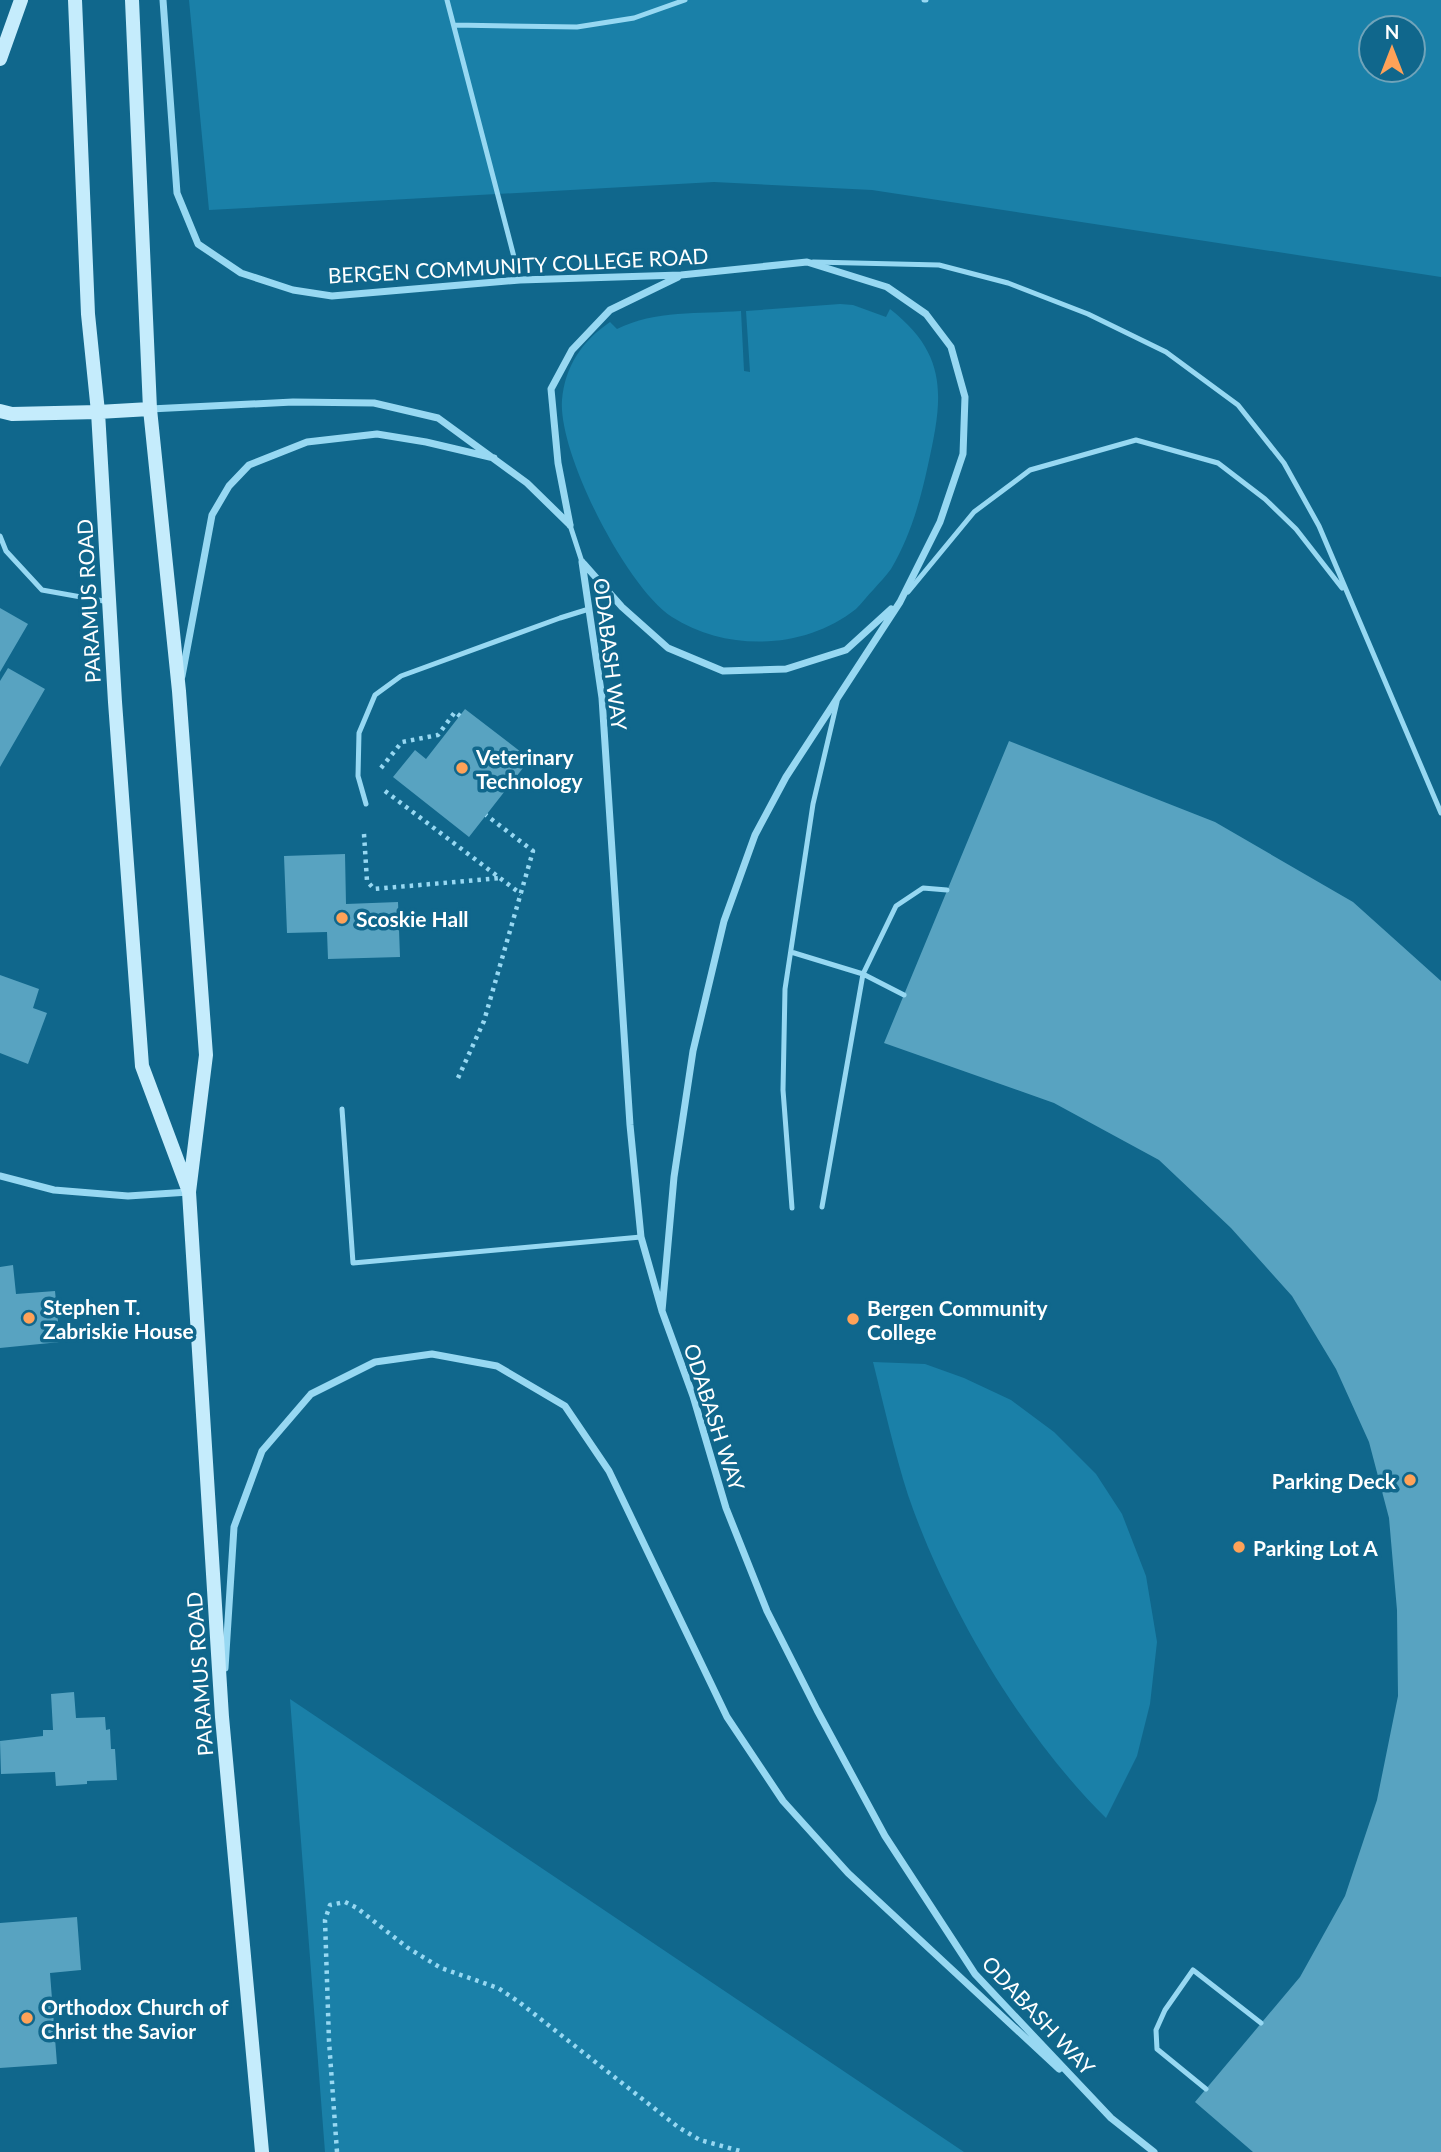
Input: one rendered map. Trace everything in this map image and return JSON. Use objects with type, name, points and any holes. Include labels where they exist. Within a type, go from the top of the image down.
[{"type":"main road","points":[[0,59],[21,0]]},
{"type":"main road","name":"PARAMUS ROAD","points":[[75,0],[88,314],[98,412],[142,1066],[189,1192]]},
{"type":"main road","name":"PARAMUS ROAD","points":[[132,0],[150,409],[179,691],[206,1055],[189,1192],[222,1717],[262,2152]]},
{"type":"main road","points":[[0,411],[12,414],[150,409]]},
{"type":"street","name":"BERGEN COMMUNITY COLLEGE ROAD","points":[[163,0],[177,193],[198,244],[241,274],[293,290],[332,296],[520,280],[681,275],[807,262]]},
{"type":"street","points":[[662,1311],[674,1177],[693,1051],[724,921],[755,835],[786,777],[900,602],[940,522],[963,454],[965,397],[951,347],[926,314],[887,287],[807,262]]},
{"type":"street","points":[[570,526],[558,463],[551,389],[572,350],[610,310],[681,275]]},
{"type":"street","points":[[150,409],[293,402],[374,403],[438,418],[527,483],[570,526]]},
{"type":"street","points":[[179,691],[212,515],[229,486],[250,465],[307,442],[377,434],[494,458]]},
{"type":"street","points":[[582,562],[622,607],[668,648],[723,671],[786,669],[846,650],[900,602]]},
{"type":"street","name":"ODABASH WAY","points":[[582,562],[602,698],[630,1125],[642,1237],[662,1311],[693,1396],[726,1508],[767,1611],[817,1710],[885,1836],[975,1974],[1111,2118],[1154,2152]]},
{"type":"street","points":[[0,1176],[54,1190],[128,1196],[189,1192]]},
{"type":"street","points":[[222,1717],[234,1527],[262,1451],[311,1394],[375,1362],[432,1354],[496,1367],[565,1406],[610,1471],[727,1717],[783,1801],[848,1873],[1111,2118]]},
{"type":"lane","points":[[447,0],[520,280]]},
{"type":"lane","points":[[454,25],[577,27],[634,18],[685,0]]},
{"type":"lane","points":[[807,262],[939,265],[1008,283],[1088,314],[1166,352],[1238,405],[1284,463],[1319,526],[1441,813]]},
{"type":"lane","points":[[900,602],[974,512],[1030,470],[1136,440],[1219,463],[1265,499],[1296,529],[1349,596]]},
{"type":"lane","points":[[570,526],[582,562]]},
{"type":"lane","points":[[0,536],[6,551],[42,590],[109,602]]},
{"type":"lane","points":[[366,804],[358,776],[359,733],[375,695],[401,676],[589,609]]},
{"type":"lane","points":[[792,1208],[783,1090],[785,989],[813,804],[839,696]]},
{"type":"lane","points":[[822,1207],[863,974],[896,906],[923,888],[947,890]]},
{"type":"lane","points":[[791,952],[863,974],[904,995]]},
{"type":"lane","points":[[342,1109],[353,1264],[642,1237]]},
{"type":"lane","points":[[1206,2089],[1157,2049],[1156,2030],[1165,2010],[1193,1970],[1261,2023]]},
{"type":"path","points":[[375,777],[402,742],[438,735],[455,712],[460,716]]},
{"type":"path","points":[[375,784],[521,894]]},
{"type":"path","points":[[458,1078],[484,1021],[533,851],[486,815]]},
{"type":"path","points":[[364,834],[367,881],[374,888],[500,878]]},
{"type":"path","points":[[337,2152],[328,2040],[325,1920],[330,1905],[345,1902],[357,1908],[408,1948],[442,1968],[498,1989],[519,2002],[678,2127],[700,2140],[744,2152]]},
{"type":"shaded area","points":[[189,0],[1441,0],[1441,277],[872,190],[714,182],[209,210]]},
{"type":"shaded area","points":[[853,305],[886,317],[890,309],[923,343],[937,379],[937,419],[933,441],[918,506],[904,544],[891,569],[856,609],[835,623],[813,632],[765,642],[741,641],[694,628],[672,617],[654,602],[635,578],[616,550],[583,485],[564,424],[562,400],[571,365],[591,337],[610,322],[617,329],[662,316],[741,311],[744,371],[750,372],[746,311]]},
{"type":"shaded area","points":[[873,1362],[925,1364],[964,1378],[1011,1400],[1054,1432],[1096,1474],[1122,1514],[1146,1576],[1157,1642],[1150,1704],[1137,1756],[1106,1818],[1075,1785],[1016,1709],[965,1625],[924,1538],[908,1495]]},
{"type":"shaded area","points":[[290,1699],[964,2152],[325,2152]]},
{"type":"building","points":[[0,608],[28,624],[0,672]]},
{"type":"building","points":[[8,668],[45,689],[0,767],[0,681]]},
{"type":"building","name":"Veterinary Technology","points":[[465,709],[530,759],[469,837],[393,777],[415,750],[426,759]]},
{"type":"building","name":"Parking Deck","points":[[1009,741],[1215,822],[1353,902],[1441,981],[1441,2152],[1253,2152],[1195,2102],[1300,1977],[1345,1896],[1377,1800],[1398,1696],[1397,1610],[1389,1518],[1369,1442],[1336,1369],[1292,1296],[1231,1228],[1159,1160],[1054,1103],[884,1043]]},
{"type":"building","name":"Scoskie Hall","points":[[345,854],[346,904],[398,902],[400,957],[328,959],[327,932],[287,933],[284,856]]},
{"type":"building","points":[[0,975],[39,989],[33,1008],[47,1013],[28,1064],[0,1053]]},
{"type":"building","name":"Stephen T. Zabriskie House","points":[[13,1265],[16,1294],[55,1291],[60,1342],[0,1348],[0,1267]]},
{"type":"building","points":[[74,1692],[76,1718],[105,1717],[106,1730],[110,1729],[111,1749],[115,1749],[117,1780],[56,1786],[55,1772],[1,1774],[0,1741],[43,1736],[43,1730],[53,1730],[51,1694]]},
{"type":"building","name":"Orthodox Church of Christ the Savior","points":[[77,1917],[81,1970],[50,1973],[57,2064],[0,2068],[0,1923]]},
{"type":"place","name":"Veterinary Technology","points":[[462,768]]},
{"type":"place","name":"Scoskie Hall","points":[[342,918]]},
{"type":"place","name":"Stephen T. Zabriskie House","points":[[29,1318]]},
{"type":"place","name":"Bergen Community College","points":[[853,1319]]},
{"type":"place","name":"Parking Deck","points":[[1410,1480]]},
{"type":"place","name":"Parking Lot A","points":[[1239,1547]]},
{"type":"place","name":"Orthodox Church of Christ the Savior","points":[[27,2018]]}]
